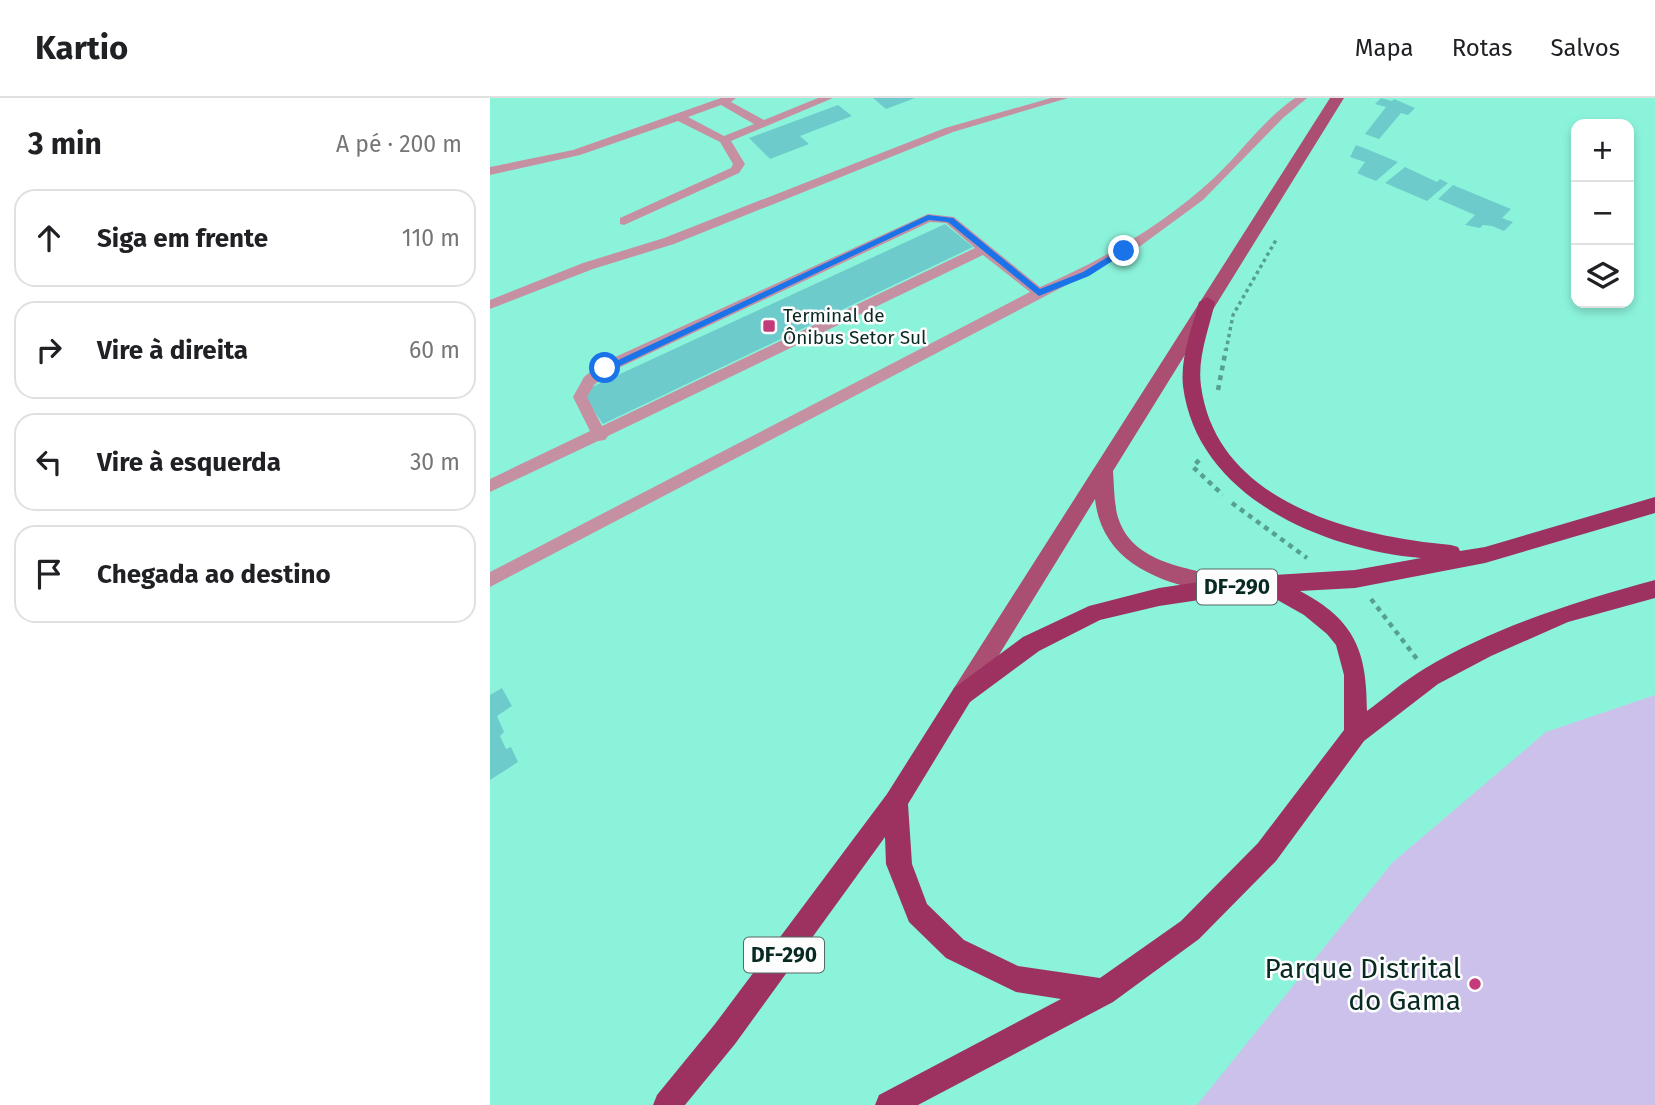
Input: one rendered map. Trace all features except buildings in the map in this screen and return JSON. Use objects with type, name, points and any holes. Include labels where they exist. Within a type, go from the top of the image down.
[{"type":"highway","points":[[1208,302],[1194,358],[1192,386],[1206,435],[1228,466],[1247,484],[1273,503],[1339,533],[1378,544],[1424,552],[1485,555]]},
{"type":"highway","name":"DF-290","points":[[667,1105],[725,1034],[896,803],[962,695],[1031,644],[1096,612],[1159,597],[1226,587],[1271,587],[1355,579],[1485,555],[1655,505]]},
{"type":"highway","points":[[1271,587],[1313,607],[1341,634],[1354,665],[1356,733]]},
{"type":"highway","points":[[889,1105],[1103,992],[1190,930],[1267,852],[1356,733],[1430,677],[1483,649],[1564,614],[1655,589]]},
{"type":"highway","points":[[896,803],[899,864],[918,913],[955,949],[1016,979],[1103,992]]},
{"type":"main road","points":[[962,695],[1337,98]]},
{"type":"main road","points":[[1104,468],[1108,516],[1118,539],[1133,556],[1158,569],[1226,587]]},
{"type":"lane","points":[[724,140],[828,98]]},
{"type":"lane","points":[[490,305],[588,266],[668,241],[949,130],[1063,98]]},
{"type":"lane","points":[[490,580],[1039,293],[1086,274],[1166,225],[1226,172],[1280,114],[1302,98]]},
{"type":"lane","points":[[490,171],[576,153],[726,100],[763,124]]},
{"type":"lane","points":[[624,221],[736,170],[740,164],[724,140],[679,117]]},
{"type":"lane","points":[[600,436],[580,397],[589,381],[605,368],[928,218],[950,220],[1039,293]]},
{"type":"lane","points":[[490,486],[600,436],[984,249]]},
{"type":"path","points":[[1206,435],[1217,399],[1233,314],[1281,230]]},
{"type":"path","points":[[1355,579],[1430,677]]},
{"type":"shaded area","name":"Parque Distrital do Gama","points":[[1655,695],[1655,1105],[1197,1105],[1393,862],[1546,732]]},
{"type":"place","name":"Terminal de Ônibus Setor Sul","points":[[769,326]]},
{"type":"place","name":"Parque Distrital do Gama","points":[[1475,984]]},
{"type":"route","points":[[605,368],[928,218],[950,220],[1039,293],[1086,274],[1124,251]]}]
